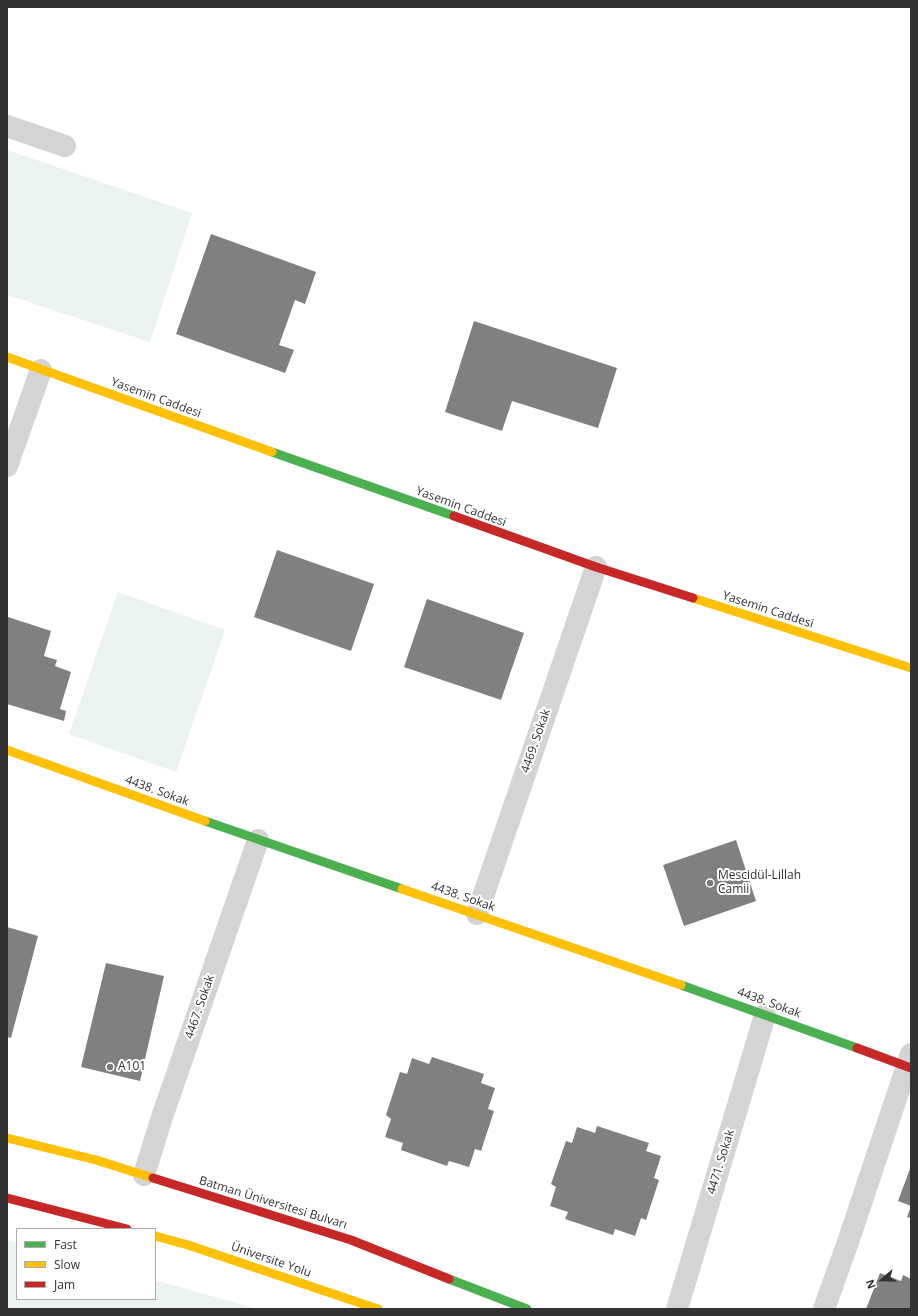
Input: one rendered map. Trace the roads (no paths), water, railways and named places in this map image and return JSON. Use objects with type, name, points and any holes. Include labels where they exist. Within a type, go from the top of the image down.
[{"type":"street","points":[[7,126],[65,146]]},
{"type":"street","name":"Yasemin Caddesi","points":[[7,357],[596,567],[911,668]]},
{"type":"street","points":[[7,466],[41,370]]},
{"type":"street","name":"4469. Sokak","points":[[477,914],[596,567]]},
{"type":"street","name":"4438. Sokak","points":[[7,750],[258,840],[477,914],[765,1015],[910,1063]]},
{"type":"street","name":"4467. Sokak","points":[[144,1175],[162,1117],[258,840]]},
{"type":"street","name":"4471. Sokak","points":[[676,1309],[765,1015]]},
{"type":"street","points":[[824,1309],[910,1063]]},
{"type":"street","name":"Batman Üniversitesi Bulvarı","points":[[7,1138],[96,1160],[351,1240],[527,1309]]},
{"type":"street","points":[[7,1198],[123,1228]]},
{"type":"street","name":"Üniversite Yolu","points":[[156,1236],[188,1244],[378,1309]]},
{"type":"place","name":"Mescidül-Lillah Camii","points":[[710,883]]},
{"type":"place","name":"A101","points":[[110,1067]]}]
